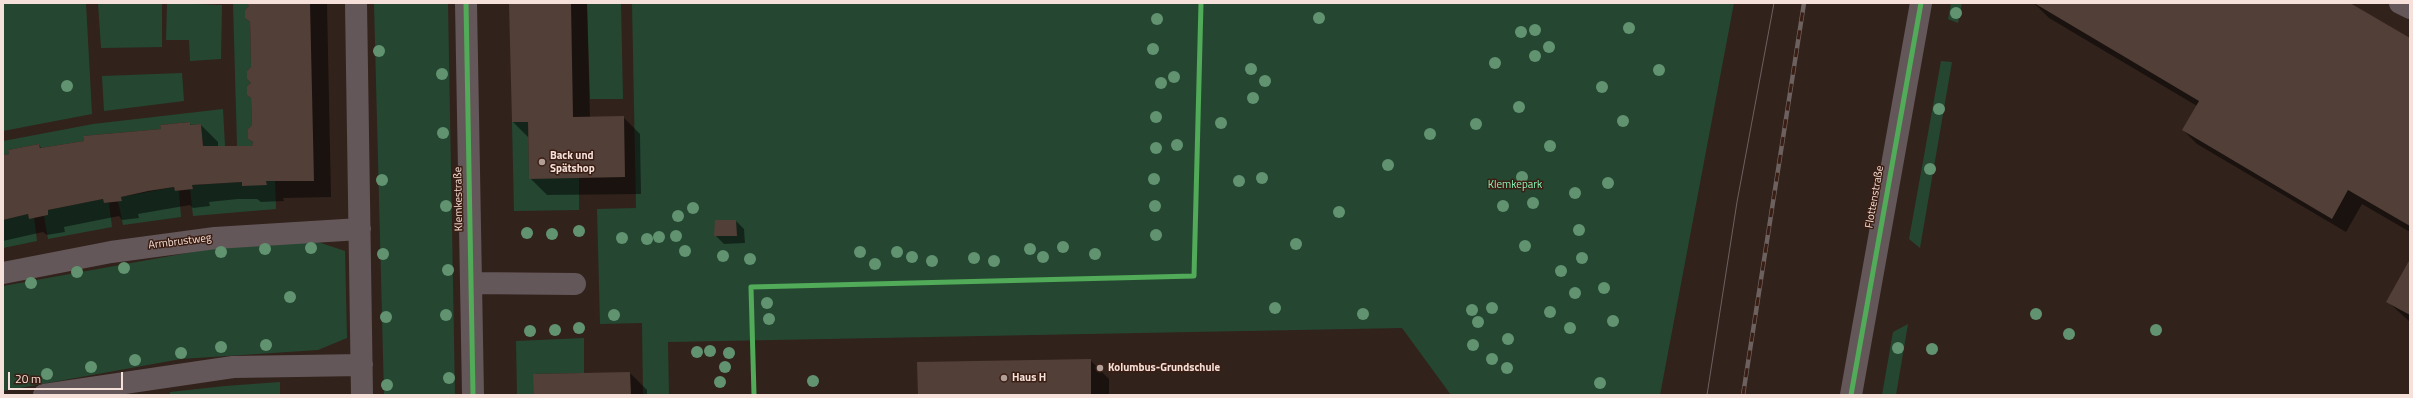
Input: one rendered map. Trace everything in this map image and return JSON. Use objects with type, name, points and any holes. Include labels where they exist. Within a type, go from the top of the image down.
[{"type":"street","points":[[356,3],[362,395]]},
{"type":"street","name":"Klemkestraße","points":[[466,3],[473,395]]},
{"type":"street","name":"Flottenstraße","points":[[1851,395],[1921,3]]},
{"type":"street","points":[[2400,3],[2410,8]]},
{"type":"street","name":"Armbrustweg","points":[[3,273],[111,252],[215,238],[360,229]]},
{"type":"street","points":[[471,283],[575,284]]},
{"type":"street","points":[[44,395],[233,367],[362,365]]},
{"type":"green space","points":[[3,3],[86,3],[92,114],[3,131]]},
{"type":"green space","points":[[98,3],[162,3],[162,47],[101,48]]},
{"type":"green space","points":[[167,3],[222,5],[221,59],[190,61],[189,40],[166,40]]},
{"type":"green space","points":[[233,3],[245,3],[249,6],[245,10],[245,18],[250,22],[251,67],[247,71],[247,79],[251,83],[247,86],[247,95],[251,98],[252,125],[248,129],[248,139],[253,142],[252,146],[237,146]]},
{"type":"green space","points":[[374,3],[448,3],[455,395],[384,395]]},
{"type":"green space","points":[[587,3],[621,3],[623,99],[590,99]]},
{"type":"green space","name":"Klemkepark","points":[[632,3],[1734,3],[1660,395],[1451,395],[1402,328],[668,342],[669,395],[643,395],[642,323],[600,324],[597,209],[636,208]]},
{"type":"green space","points":[[1951,3],[1962,3],[1958,23],[1948,19]]},
{"type":"green space","points":[[1941,61],[1952,62],[1920,248],[1909,239]]},
{"type":"green space","points":[[182,73],[184,101],[104,111],[102,76]]},
{"type":"green space","points":[[223,109],[225,146],[203,146],[201,124],[190,125],[189,122],[160,125],[161,129],[83,136],[84,141],[40,148],[39,144],[8,150],[9,154],[3,155],[3,141],[93,124]]},
{"type":"green space","points":[[512,122],[528,122],[529,178],[579,178],[579,210],[514,211]]},
{"type":"green space","points":[[266,181],[275,181],[276,209],[193,216],[190,189],[193,189],[192,185],[242,182],[267,184]]},
{"type":"green space","points":[[174,187],[175,191],[179,191],[181,217],[123,225],[118,201],[122,201],[121,197]]},
{"type":"green space","points":[[103,199],[104,203],[109,203],[112,227],[48,239],[44,216],[48,215],[48,210]]},
{"type":"green space","points":[[28,214],[29,218],[34,217],[37,241],[3,248],[3,220]]},
{"type":"green space","points":[[315,241],[345,251],[347,338],[318,350],[181,359],[3,391],[3,286],[215,248]]},
{"type":"green space","points":[[1908,324],[1896,395],[1882,395],[1893,332]]},
{"type":"green space","points":[[584,338],[584,373],[534,374],[534,395],[517,395],[516,341]]},
{"type":"green space","points":[[280,382],[280,395],[170,395],[170,392]]},
{"type":"building","points":[[245,3],[310,3],[314,181],[266,181],[267,185],[242,186],[242,182],[192,185],[193,189],[175,191],[174,187],[121,197],[122,201],[104,203],[103,199],[48,210],[48,215],[29,219],[28,214],[3,220],[3,155],[9,154],[8,150],[39,144],[40,148],[84,141],[83,136],[161,129],[160,125],[190,122],[190,125],[201,124],[203,146],[252,146],[253,142],[248,139],[248,129],[252,125],[251,98],[247,95],[247,86],[251,83],[247,79],[247,71],[251,67],[250,22],[245,18],[245,10],[249,6]]},
{"type":"building","points":[[509,3],[571,3],[573,117],[624,116],[625,177],[529,179],[528,122],[512,122]]},
{"type":"building","points":[[2034,3],[2350,3],[2410,38],[2410,226],[2348,190],[2332,219],[2182,130],[2199,101]]},
{"type":"building","points":[[715,220],[736,220],[737,236],[714,236]]},
{"type":"building","points":[[2410,259],[2410,315],[2386,302]]},
{"type":"building","name":"Haus H","points":[[1091,359],[1091,395],[918,395],[917,362]]},
{"type":"building","points":[[630,372],[631,395],[534,395],[533,374]]},
{"type":"tram line","points":[[1707,395],[1737,202],[1774,3]]},
{"type":"railway","points":[[1743,395],[1804,3]]},
{"type":"cycle path","points":[[466,3],[473,395]]},
{"type":"cycle path","points":[[754,395],[751,287],[1194,276],[1201,3]]},
{"type":"cycle path","points":[[1851,395],[1921,3]]},
{"type":"place","name":"Back und Spätshop","points":[[542,162]]},
{"type":"place","name":"Kolumbus-Grundschule","points":[[1100,368]]},
{"type":"place","name":"Haus H","points":[[1004,378]]}]
